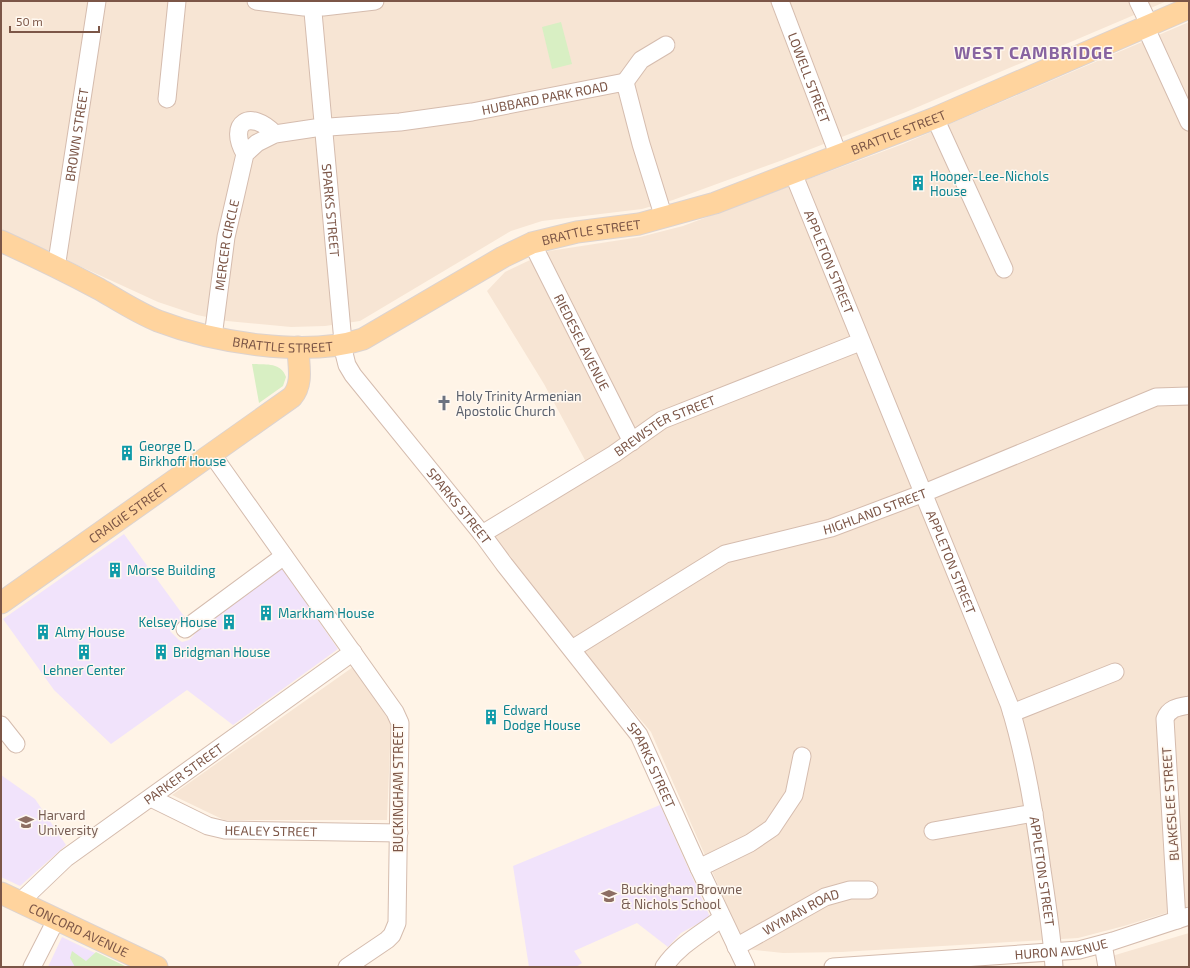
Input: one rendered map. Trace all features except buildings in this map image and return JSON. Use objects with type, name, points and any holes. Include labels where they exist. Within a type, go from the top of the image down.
[{"type":"main road","name":"BRATTLE STREET","points":[[1,241],[157,320],[213,337],[242,342],[298,347],[344,345],[363,339],[502,257],[532,243],[563,235],[623,227],[664,218],[715,203],[838,154],[935,118],[1189,8]]},
{"type":"main road","name":"CRAIGIE STREET","points":[[1,603],[296,392],[300,374],[298,347]]},
{"type":"main road","name":"CONCORD AVENUE","points":[[1,893],[157,967]]},
{"type":"street","name":"BROWN STREET","points":[[56,268],[97,1]]},
{"type":"street","points":[[167,98],[177,1]]},
{"type":"street","points":[[256,1],[312,4],[375,1]]},
{"type":"street","name":"LOWELL STREET","points":[[780,1],[838,154]]},
{"type":"street","points":[[1138,1],[1189,122]]},
{"type":"street","name":"SPARKS STREET","points":[[312,4],[346,363],[353,375],[482,534],[639,735],[722,918],[746,967]]},
{"type":"street","points":[[625,82],[641,60],[666,45]]},
{"type":"street","name":"HUBBARD PARK ROAD","points":[[324,128],[400,122],[472,112],[625,82],[641,144],[664,218]]},
{"type":"street","points":[[935,118],[1004,269]]},
{"type":"street","points":[[275,134],[267,125],[258,120],[248,121],[242,124],[238,131],[238,137],[245,154],[257,143],[275,134],[324,128]]},
{"type":"street","name":"MERCER CIRCLE","points":[[213,337],[226,237],[245,154]]},
{"type":"street","name":"APPLETON STREET","points":[[793,173],[860,342],[924,493],[1012,713],[1019,737],[1034,813],[1054,960]]},
{"type":"street","name":"RIEDESEL AVENUE","points":[[532,243],[632,442]]},
{"type":"street","name":"BREWSTER STREET","points":[[482,534],[632,442],[662,420],[860,342]]},
{"type":"street","name":"HIGHLAND STREET","points":[[572,649],[725,554],[831,528],[924,493],[1156,397],[1189,396]]},
{"type":"street","name":"BUCKINGHAM STREET","points":[[211,453],[396,712],[400,723],[398,918],[395,930],[387,940],[347,967]]},
{"type":"street","points":[[186,629],[284,556]]},
{"type":"street","name":"PARKER STREET","points":[[20,902],[66,858],[352,652]]},
{"type":"street","points":[[1012,713],[1115,672]]},
{"type":"street","name":"BLAKESLEE STREET","points":[[1183,918],[1165,719],[1169,711],[1174,708],[1189,705]]},
{"type":"street","points":[[1,725],[16,744]]},
{"type":"street","points":[[699,868],[750,842],[772,828],[794,796],[802,756]]},
{"type":"street","name":"HEALEY STREET","points":[[151,798],[208,826],[225,830],[399,834]]},
{"type":"street","points":[[933,831],[1034,813]]},
{"type":"street","name":"WYMAN ROAD","points":[[736,947],[825,897],[850,890],[869,890]]},
{"type":"street","points":[[664,967],[669,959],[692,939],[722,918]]},
{"type":"street","name":"HURON AVENUE","points":[[833,967],[1054,960],[1183,918]]},
{"type":"street","points":[[32,967],[56,920]]},
{"type":"street","points":[[1103,944],[1107,967]]},
{"type":"shaded area","points":[[1,1],[1167,1],[906,112],[780,161],[673,200],[642,209],[542,221],[511,231],[360,321],[325,326],[291,327],[227,321],[197,315],[158,302],[1,230]]},
{"type":"shaded area","points":[[1189,22],[1189,906],[1124,926],[1078,938],[842,952],[783,953],[746,949],[651,732],[594,665],[493,536],[595,471],[585,460],[544,384],[487,291],[505,272],[549,251],[640,237],[683,226],[903,144]]},
{"type":"shaded area","points":[[124,534],[186,619],[170,631],[182,642],[189,640],[194,635],[198,627],[281,567],[338,649],[233,725],[187,690],[111,744],[54,690],[3,619]]},
{"type":"shaded area","points":[[353,667],[391,723],[387,820],[224,820],[172,795]]},
{"type":"shaded area","name":"Harvard University","points":[[1,775],[35,799],[66,845],[20,886],[1,877]]},
{"type":"shaded area","name":"Buckingham Browne & Nichols School","points":[[660,805],[710,917],[681,933],[668,947],[637,923],[574,951],[582,963],[576,967],[529,967],[513,866]]},
{"type":"shaded area","points":[[1189,933],[1189,967],[1113,967],[1112,956]]},
{"type":"shaded area","points":[[62,937],[124,967],[48,967]]},
{"type":"green space","points":[[561,22],[572,64],[552,69],[542,27]]},
{"type":"green space","points":[[252,364],[272,365],[284,372],[286,377],[283,386],[259,403]]},
{"type":"green space","points":[[72,951],[86,961],[96,952],[127,967],[75,967],[70,958]]},
{"type":"place","name":"Hooper-Lee-Nichols House","points":[[918,183]]},
{"type":"place","name":"Holy Trinity Armenian Apostolic Church","points":[[444,403]]},
{"type":"place","name":"George D. Birkhoff House","points":[[127,453]]},
{"type":"place","name":"Morse Building","points":[[115,570]]},
{"type":"place","name":"Markham House","points":[[266,613]]},
{"type":"place","name":"Kelsey House","points":[[229,622]]},
{"type":"place","name":"Almy House","points":[[43,632]]},
{"type":"place","name":"Lehner Center","points":[[84,652]]},
{"type":"place","name":"Bridgman House","points":[[161,652]]},
{"type":"place","name":"Edward Dodge House","points":[[491,717]]},
{"type":"place","name":"Harvard University","points":[[26,822]]},
{"type":"place","name":"Buckingham Browne & Nichols School","points":[[609,896]]},
{"type":"district","name":"WEST CAMBRIDGE","points":[[1034,52]]}]
